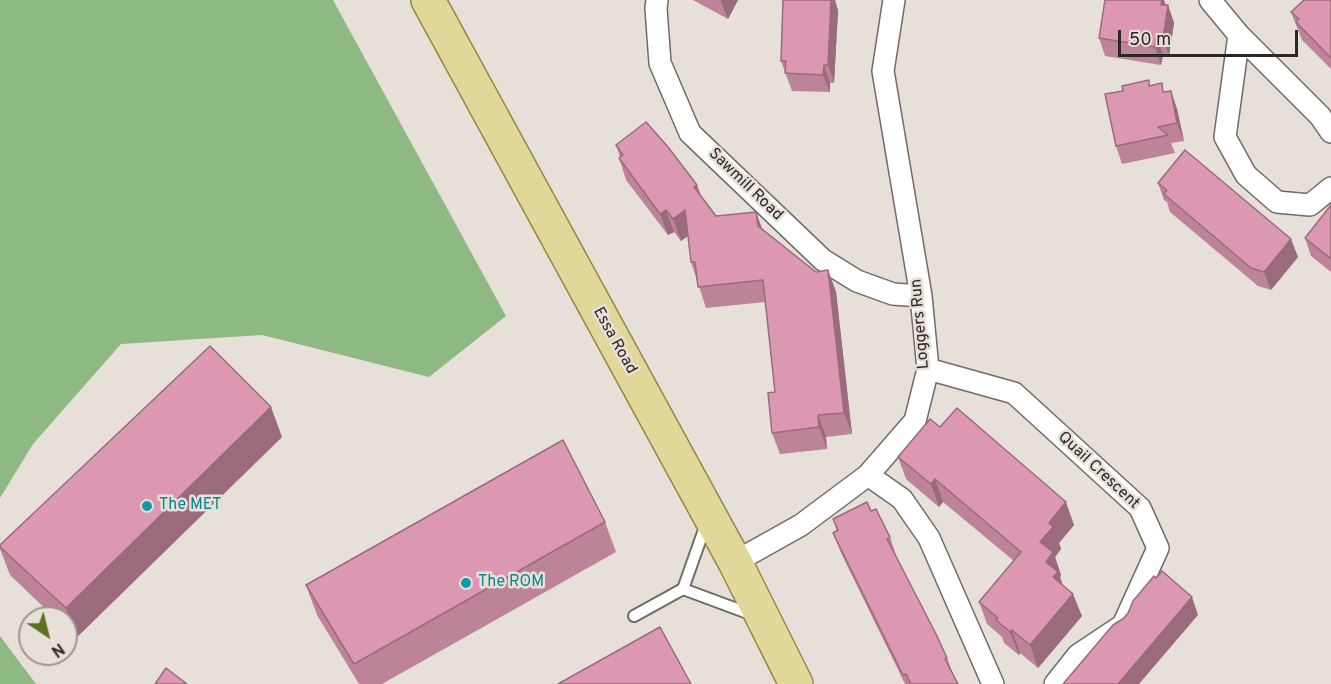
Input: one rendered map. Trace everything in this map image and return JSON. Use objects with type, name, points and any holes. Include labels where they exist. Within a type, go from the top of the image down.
[{"type":"main road","name":"Essa Road","points":[[428,0],[710,515],[796,684]]},
{"type":"street","name":"Sawmill Road","points":[[657,0],[660,63],[690,133],[823,260],[857,281],[893,294],[921,296]]},
{"type":"street","name":"Loggers Run","points":[[735,562],[801,525],[868,475],[915,421],[927,369],[921,296],[883,71],[894,0]]},
{"type":"street","points":[[1210,0],[1239,35],[1320,116],[1331,132]]},
{"type":"street","points":[[1239,35],[1225,136],[1246,175],[1277,201],[1310,205],[1331,188]]},
{"type":"street","name":"Quail Crescent","points":[[927,369],[1014,393],[1140,508],[1158,548],[1123,625],[1078,655],[1054,684]]},
{"type":"street","points":[[868,475],[902,499],[929,538],[993,684]]},
{"type":"lane","points":[[634,616],[683,589],[710,515]]},
{"type":"lane","points":[[683,589],[764,619]]},
{"type":"green space","points":[[0,0],[333,0],[506,316],[429,377],[262,335],[121,344],[33,444],[0,498]]},
{"type":"green space","points":[[0,636],[18,660],[18,666],[22,666],[36,684],[0,684]]},
{"type":"building","points":[[783,0],[831,0],[828,65],[824,65],[823,75],[785,73],[786,61],[781,61]]},
{"type":"building","points":[[1105,0],[1162,0],[1161,5],[1168,5],[1163,38],[1156,37],[1155,47],[1099,38]]},
{"type":"building","points":[[1304,0],[1331,0],[1331,58],[1296,22],[1299,19],[1291,12]]},
{"type":"building","points":[[1149,80],[1149,86],[1162,83],[1163,92],[1171,91],[1177,123],[1158,127],[1168,135],[1116,146],[1105,94],[1123,91],[1122,86]]},
{"type":"building","points":[[646,122],[697,185],[694,187],[716,216],[756,212],[758,226],[816,272],[828,270],[844,413],[818,415],[819,427],[772,433],[768,393],[775,392],[763,280],[698,287],[695,262],[691,262],[685,210],[673,219],[666,210],[660,214],[619,158],[623,155],[616,145]]},
{"type":"building","points":[[1185,150],[1291,239],[1264,272],[1251,268],[1164,194],[1167,190],[1158,183]]},
{"type":"building","points":[[1331,205],[1331,259],[1305,238]]},
{"type":"building","name":"The MET","points":[[210,346],[271,407],[68,606],[64,606],[0,545]]},
{"type":"building","points":[[957,408],[1066,502],[1049,523],[1053,527],[1040,542],[1053,552],[1046,562],[1058,572],[1053,577],[1073,594],[1030,645],[1012,630],[1010,632],[979,602],[1021,552],[935,479],[931,484],[898,457],[930,419],[940,427]]},
{"type":"building","name":"The ROM","points":[[563,440],[605,522],[354,664],[306,585]]},
{"type":"building","points":[[867,502],[871,511],[876,509],[890,537],[887,539],[936,634],[947,658],[945,659],[958,684],[911,684],[906,674],[903,675],[833,533],[838,530],[833,519]]},
{"type":"building","points":[[1162,571],[1192,597],[1118,684],[1063,684],[1113,625],[1124,618],[1133,601],[1154,576],[1156,578]]},
{"type":"building","points":[[660,627],[691,684],[558,684]]},
{"type":"building","points":[[166,668],[187,684],[155,684]]},
{"type":"place","name":"The MET","points":[[147,506]]},
{"type":"place","name":"The ROM","points":[[466,583]]}]
